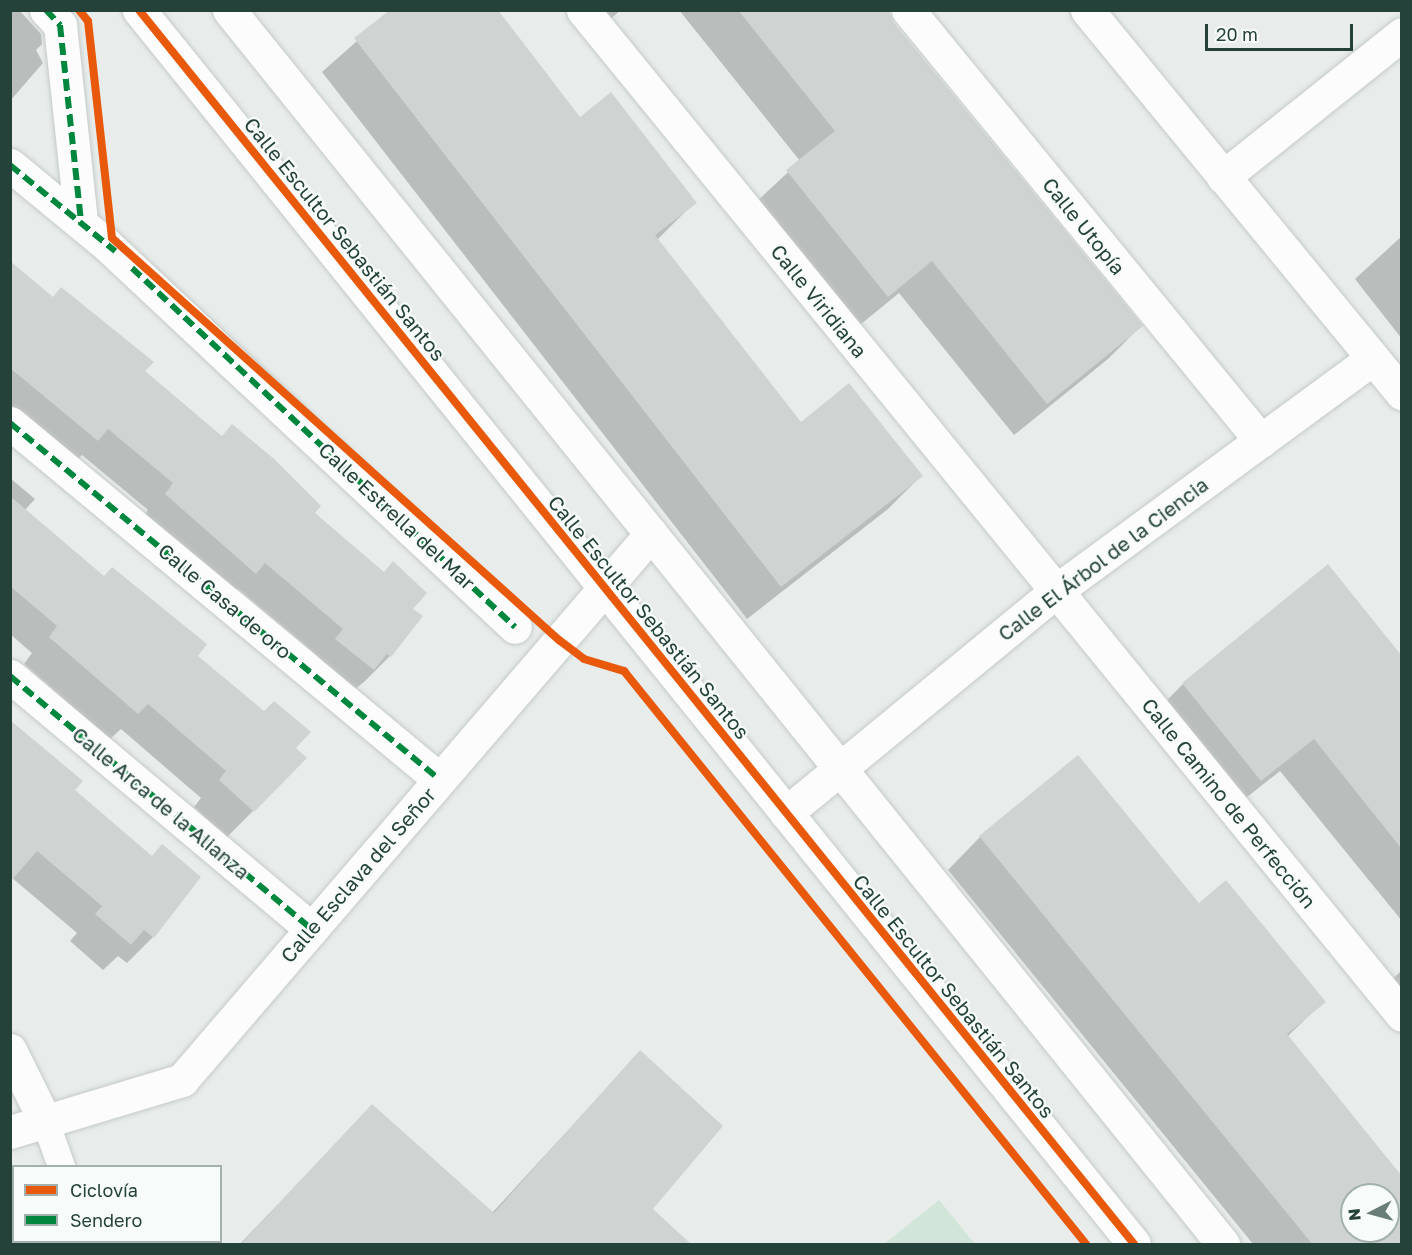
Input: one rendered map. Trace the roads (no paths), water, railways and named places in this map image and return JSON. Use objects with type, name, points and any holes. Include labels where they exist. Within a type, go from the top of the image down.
[{"type":"street","points":[[46,10],[60,25],[81,223]]},
{"type":"street","name":"Calle Escultor Sebastián Santos","points":[[139,10],[1134,1245]]},
{"type":"street","points":[[229,10],[1223,1245]]},
{"type":"street","name":"Calle Viridiana","points":[[583,10],[1056,591]]},
{"type":"street","name":"Calle Utopía","points":[[908,10],[1261,441]]},
{"type":"street","points":[[1087,10],[1401,393]]},
{"type":"street","points":[[1223,177],[1401,34]]},
{"type":"street","name":"Calle Estrella del Mar","points":[[10,165],[81,223],[515,627]]},
{"type":"street","name":"Calle El Árbol de la Ciencia","points":[[786,813],[1056,591],[1373,358]]},
{"type":"street","name":"Calle Casa de oro","points":[[10,423],[439,779]]},
{"type":"street","name":"Calle Esclava del Señor","points":[[10,1132],[182,1080],[651,534]]},
{"type":"street","name":"Calle Camino de Perfección","points":[[1056,591],[1401,1015]]},
{"type":"street","name":"Calle Arca de la Alianza","points":[[10,676],[311,929]]},
{"type":"street","points":[[10,1050],[45,1121]]},
{"type":"lane","points":[[45,1121],[60,1165]]}]
